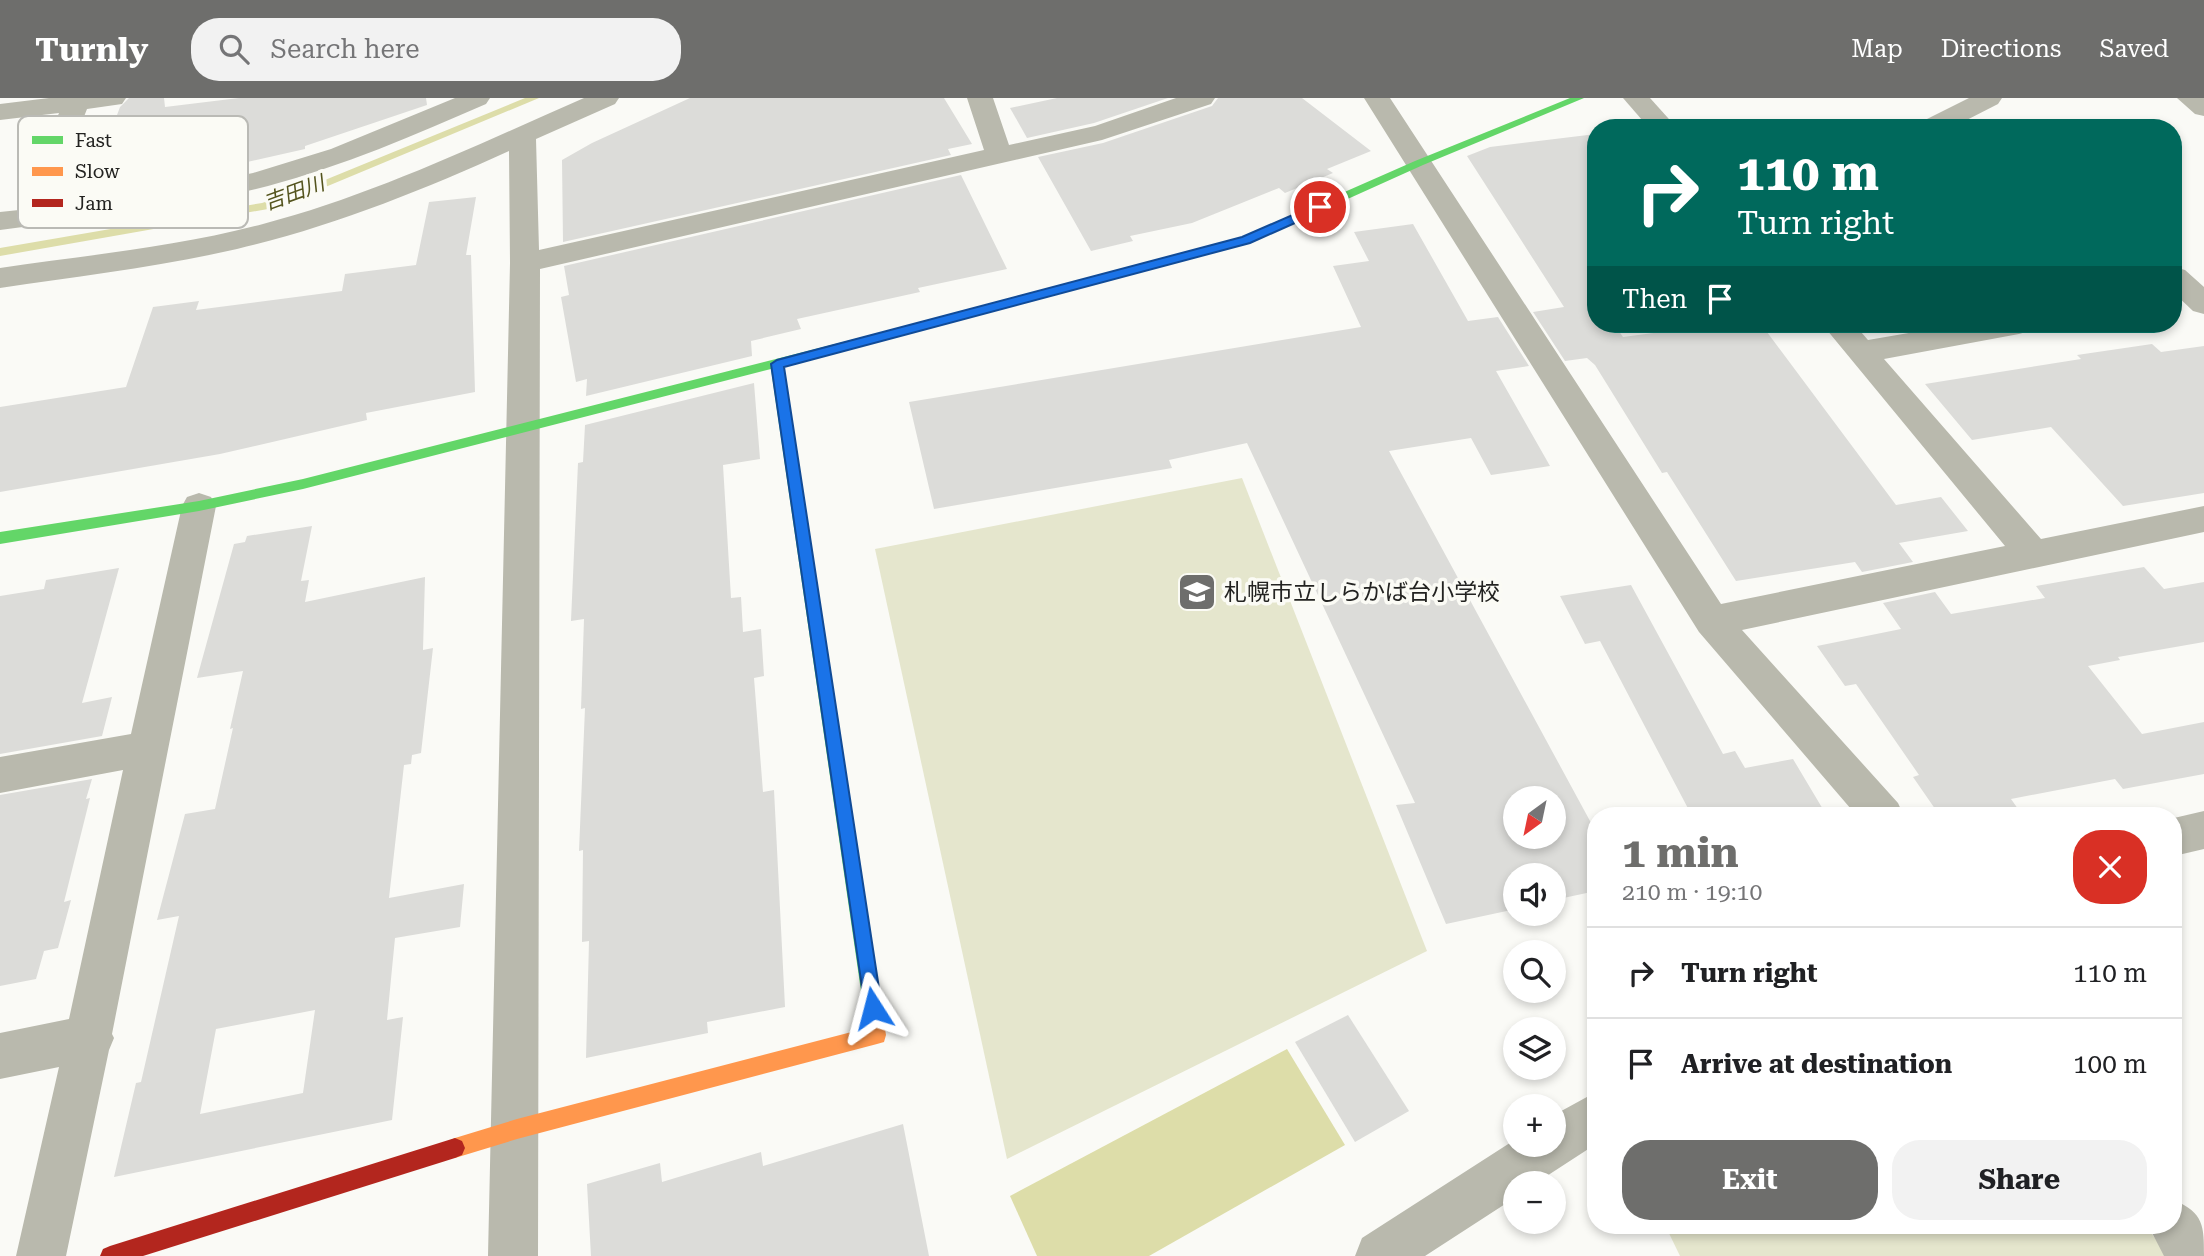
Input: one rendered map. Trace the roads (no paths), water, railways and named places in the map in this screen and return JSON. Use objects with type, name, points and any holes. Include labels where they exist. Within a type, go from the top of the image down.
[{"type":"street","points":[[0,112],[77,100],[113,98]]},
{"type":"street","points":[[248,181],[293,171],[359,148],[477,98]]},
{"type":"street","points":[[0,278],[209,246],[272,231],[380,194],[606,98]]},
{"type":"street","points":[[980,98],[999,154]]},
{"type":"street","points":[[525,263],[1102,132],[1202,98]]},
{"type":"street","points":[[1377,98],[1712,621],[1875,807]]},
{"type":"street","points":[[0,538],[199,506],[303,484],[522,426],[777,364],[1246,240],[1419,163],[1579,98]]},
{"type":"street","points":[[1636,98],[1656,119]]},
{"type":"street","points":[[2190,98],[2204,108]]},
{"type":"street","points":[[1955,119],[1985,108]]},
{"type":"street","points":[[513,1256],[517,1129],[525,263],[522,135]]},
{"type":"street","points":[[0,222],[18,219]]},
{"type":"street","points":[[1845,333],[2032,553]]},
{"type":"street","points":[[1861,352],[1968,333]]},
{"type":"street","points":[[110,1256],[517,1129],[877,1035],[777,364]]},
{"type":"street","points":[[41,1256],[90,1038],[146,749],[199,506]]},
{"type":"street","points":[[1712,621],[2204,519]]},
{"type":"street","points":[[0,775],[146,749]]},
{"type":"street","points":[[0,1056],[90,1038]]},
{"type":"street","points":[[1566,1136],[1587,1122]]},
{"type":"street","points":[[1380,1256],[1533,1157]]},
{"type":"street","points":[[2179,1234],[2194,1256]]},
{"type":"waterway","name":"吉田川","points":[[248,209],[307,191],[534,98]]},
{"type":"waterway","name":"吉田川","points":[[0,252],[138,228]]},
{"type":"place","name":"札幌市立しらかば台小学校","points":[[1197,592]]}]
